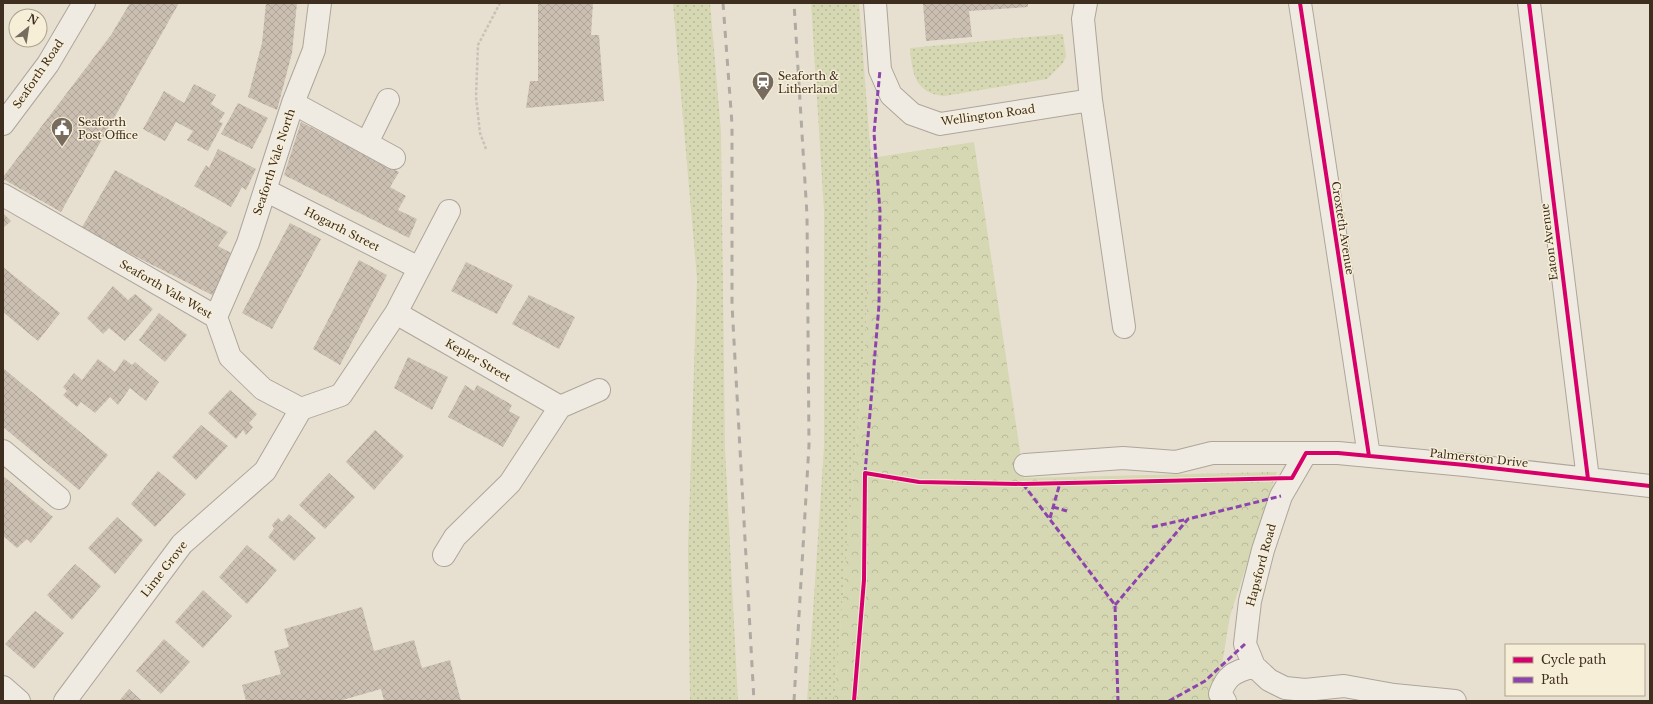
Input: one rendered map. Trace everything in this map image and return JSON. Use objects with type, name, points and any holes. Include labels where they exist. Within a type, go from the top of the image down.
[{"type":"street","name":"Seaforth Road","points":[[3,124],[48,64],[84,3]]},
{"type":"street","name":"Seaforth Vale North","points":[[216,317],[248,243],[293,103],[314,50],[320,3]]},
{"type":"street","name":"Wellington Road","points":[[875,3],[880,70],[891,95],[912,114],[940,124],[1091,100]]},
{"type":"street","points":[[1086,3],[1083,19],[1091,100],[1124,327]]},
{"type":"street","name":"Croxteth Avenue","points":[[1300,3],[1369,456]]},
{"type":"street","name":"Eaton Avenue","points":[[1529,3],[1588,479]]},
{"type":"street","points":[[367,143],[388,100]]},
{"type":"street","points":[[293,103],[394,158]]},
{"type":"street","name":"Hogarth Street","points":[[265,190],[419,268]]},
{"type":"street","name":"Seaforth Vale West","points":[[3,195],[216,317],[230,357],[263,389],[301,408]]},
{"type":"street","points":[[301,408],[341,395],[396,313],[449,211]]},
{"type":"street","name":"Kepler Street","points":[[396,313],[560,406]]},
{"type":"street","points":[[450,546],[510,483],[560,406],[599,390]]},
{"type":"street","name":"Lime Grove","points":[[65,701],[182,544],[265,471],[301,408]]},
{"type":"street","points":[[3,451],[59,498]]},
{"type":"street","name":"Palmerston Drive","points":[[1025,465],[1123,458],[1176,462],[1212,453],[1306,453],[1369,456],[1650,486]]},
{"type":"street","name":"Hapsford Road","points":[[1306,453],[1281,496],[1263,550],[1250,601],[1245,644],[1254,666],[1269,680],[1285,688],[1305,690],[1344,686],[1394,695],[1455,701]]},
{"type":"street","points":[[1225,701],[1220,694],[1228,679],[1233,673],[1254,666]]},
{"type":"street","points":[[3,687],[19,701]]},
{"type":"path","points":[[486,149],[480,133],[476,98],[478,45],[500,3]]},
{"type":"green space","points":[[673,3],[710,3],[721,132],[725,449],[738,701],[690,701],[688,548],[697,279]]},
{"type":"green space","points":[[811,3],[859,3],[871,158],[866,330],[834,701],[807,701],[824,447],[824,211]]},
{"type":"green space","points":[[1063,34],[1066,56],[1063,63],[1047,79],[944,96],[927,91],[921,86],[917,81],[912,66],[910,48]]},
{"type":"green space","points":[[974,142],[1024,478],[1277,472],[1230,616],[1216,701],[834,701],[866,330],[871,158]]},
{"type":"building","points":[[130,3],[179,3],[61,212],[3,179],[3,177],[111,35]]},
{"type":"building","points":[[266,3],[297,3],[292,53],[277,110],[248,97],[262,43]]},
{"type":"building","points":[[538,3],[593,3],[591,35],[599,35],[604,101],[526,108],[530,81],[538,81]]},
{"type":"building","points":[[923,3],[1028,3],[1028,7],[969,11],[972,37],[926,41]]},
{"type":"building","points":[[194,84],[216,95],[211,104],[225,113],[219,122],[223,123],[208,151],[187,140],[193,131],[176,122],[165,141],[143,129],[164,91],[184,103]]},
{"type":"building","points":[[238,103],[268,118],[252,149],[221,134]]},
{"type":"building","points":[[301,122],[399,172],[390,187],[406,196],[398,210],[417,219],[409,238],[284,175]]},
{"type":"building","points":[[218,149],[256,169],[246,190],[242,187],[231,207],[194,186],[206,165],[209,168]]},
{"type":"building","points":[[115,170],[228,232],[218,246],[233,254],[216,297],[81,229]]},
{"type":"building","points":[[3,213],[11,221],[3,228]]},
{"type":"building","points":[[290,223],[321,239],[272,329],[242,313]]},
{"type":"building","points":[[359,260],[387,275],[340,365],[313,349]]},
{"type":"building","points":[[466,262],[513,285],[497,314],[451,291]]},
{"type":"building","points":[[3,267],[60,313],[38,341],[3,312]]},
{"type":"building","points":[[113,286],[128,300],[135,294],[153,309],[125,341],[109,328],[103,334],[87,318]]},
{"type":"building","points":[[529,295],[575,317],[559,349],[512,324]]},
{"type":"building","points":[[159,313],[187,335],[165,362],[139,340]]},
{"type":"building","points":[[408,357],[448,377],[432,410],[394,388]]},
{"type":"building","points":[[98,359],[115,372],[124,359],[132,365],[135,362],[159,382],[146,401],[130,388],[118,405],[110,397],[95,413],[81,402],[77,407],[63,395],[67,391],[63,387],[74,373],[82,380]]},
{"type":"building","points":[[3,368],[108,455],[79,490],[3,427]]},
{"type":"building","points":[[465,385],[474,391],[477,385],[512,405],[509,411],[520,417],[503,447],[448,417]]},
{"type":"building","points":[[230,390],[257,414],[249,423],[253,427],[246,435],[243,430],[236,439],[208,413]]},
{"type":"building","points":[[201,425],[228,446],[196,480],[172,457]]},
{"type":"building","points":[[375,430],[404,456],[374,490],[346,462]]},
{"type":"building","points":[[158,471],[186,494],[155,527],[131,504]]},
{"type":"building","points":[[329,473],[355,497],[325,529],[299,505]]},
{"type":"building","points":[[3,476],[53,517],[31,543],[27,539],[17,548],[3,536]]},
{"type":"building","points":[[289,514],[316,538],[294,561],[268,537],[274,529],[272,525],[278,518],[282,522]]},
{"type":"building","points":[[117,517],[143,540],[115,574],[88,548]]},
{"type":"building","points":[[247,545],[277,570],[247,604],[219,577]]},
{"type":"building","points":[[75,564],[101,586],[72,620],[47,595]]},
{"type":"building","points":[[203,590],[232,616],[203,648],[175,622]]},
{"type":"building","points":[[362,607],[374,651],[414,640],[422,668],[450,660],[461,701],[384,701],[381,689],[339,701],[246,701],[242,685],[281,674],[274,651],[289,647],[284,629]]},
{"type":"building","points":[[35,611],[64,633],[34,669],[5,644]]},
{"type":"building","points":[[164,639],[190,662],[161,694],[136,671]]},
{"type":"building","points":[[129,689],[142,701],[119,701]]},
{"type":"railway","points":[[723,3],[732,124],[732,305],[754,701]]},
{"type":"railway","points":[[794,3],[807,215],[809,445],[794,701]]},
{"type":"marked path","points":[[865,473],[879,305],[880,211],[874,133],[880,70]]},
{"type":"marked path","points":[[1050,518],[1060,483]]},
{"type":"marked path","points":[[1023,484],[1115,605],[1118,701]]},
{"type":"marked path","points":[[1115,605],[1188,519],[1281,496]]},
{"type":"marked path","points":[[1053,507],[1067,511]]},
{"type":"marked path","points":[[1152,527],[1188,519]]},
{"type":"marked path","points":[[1169,701],[1205,681],[1245,644]]},
{"type":"cycle path","points":[[1300,3],[1369,456]]},
{"type":"cycle path","points":[[1529,3],[1588,479]]},
{"type":"cycle path","points":[[854,701],[864,580],[865,473],[919,482],[1023,484],[1292,478],[1306,453],[1338,453],[1465,465],[1650,486]]},
{"type":"place","name":"Seaforth & Litherland","points":[[763,102]]},
{"type":"place","name":"Seaforth Post Office","points":[[62,148]]}]
